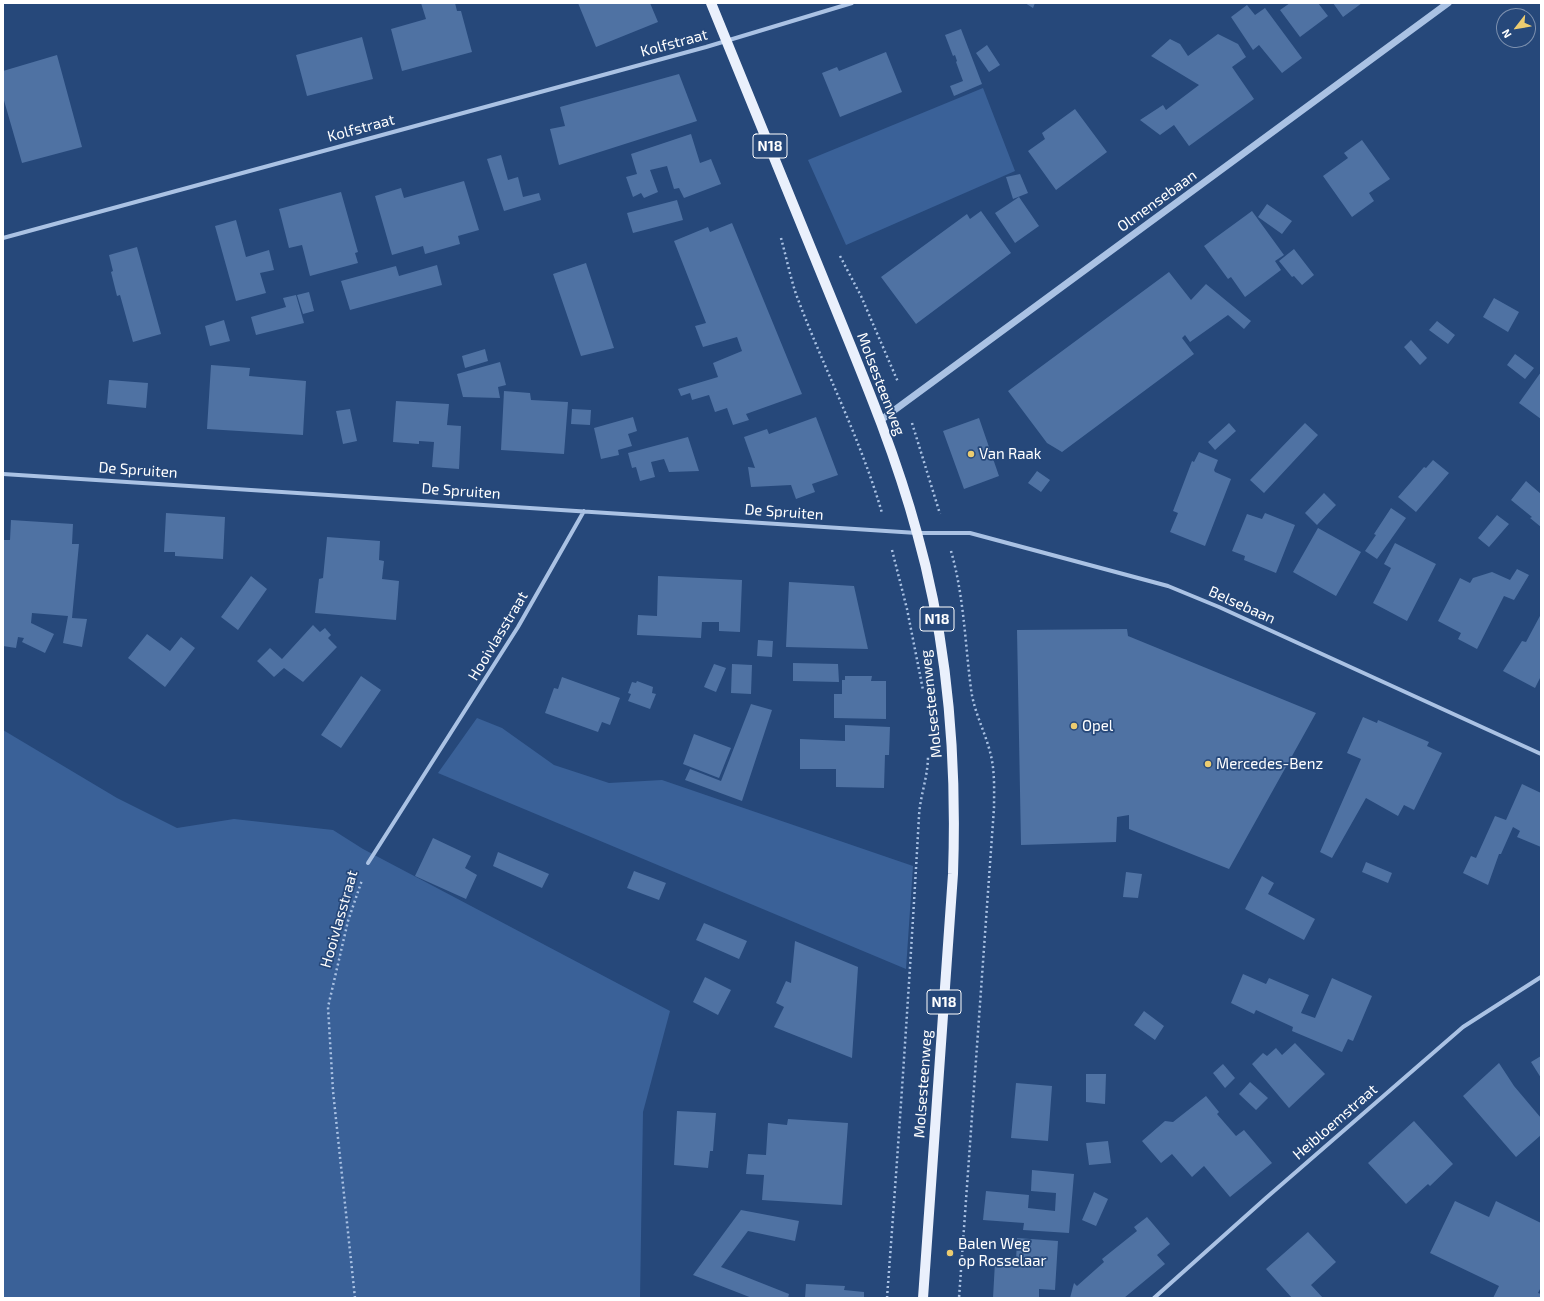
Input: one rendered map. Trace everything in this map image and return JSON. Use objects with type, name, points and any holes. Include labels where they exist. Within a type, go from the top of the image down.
[{"type":"main road","name":"Molsesteenweg","points":[[711,3],[881,420],[917,533],[938,628],[948,706],[955,816],[953,874],[923,1298]]},
{"type":"street","name":"Kolfstraat","points":[[3,238],[726,41],[852,3]]},
{"type":"street","name":"Olmensebaan","points":[[881,420],[1448,3]]},
{"type":"street","name":"De Spruiten","points":[[3,474],[917,533]]},
{"type":"street","name":"Hooivlasstraat","points":[[368,863],[514,634],[584,511]]},
{"type":"street","name":"Belsebaan","points":[[917,533],[970,533],[1168,586],[1541,754]]},
{"type":"street","name":"Heibloemstraat","points":[[1154,1298],[1266,1198],[1463,1027],[1541,977]]},
{"type":"path","points":[[781,236],[796,293],[847,414],[874,485],[901,582],[924,694]]},
{"type":"path","points":[[887,1298],[914,932],[919,814],[928,772],[928,750]]},
{"type":"path","name":"Hooivlasstraat","points":[[355,1298],[333,1091],[328,1008],[348,921],[368,863]]},
{"type":"shaded area","points":[[983,88],[1015,171],[846,245],[808,160]]},
{"type":"shaded area","points":[[477,718],[502,728],[554,765],[609,783],[662,780],[913,866],[906,969],[438,773]]},
{"type":"shaded area","points":[[3,730],[117,798],[177,828],[234,819],[333,830],[363,849],[670,1011],[643,1112],[640,1298],[3,1298]]},
{"type":"building","points":[[421,3],[455,3],[457,11],[461,11],[472,52],[402,71],[391,29],[426,19]]},
{"type":"building","points":[[578,3],[650,3],[658,22],[596,47]]},
{"type":"building","points":[[1025,3],[1035,3],[1033,8]]},
{"type":"building","points":[[1290,3],[1318,3],[1328,16],[1300,37],[1280,10]]},
{"type":"building","points":[[1333,3],[1362,3],[1343,17]]},
{"type":"building","points":[[1247,5],[1255,15],[1265,8],[1302,58],[1282,73],[1259,45],[1253,50],[1231,17]]},
{"type":"building","points":[[961,29],[982,84],[954,96],[950,86],[963,81],[955,55],[953,56],[945,35]]},
{"type":"building","points":[[1218,34],[1238,44],[1246,57],[1232,67],[1254,99],[1189,146],[1174,125],[1160,135],[1140,120],[1163,105],[1166,110],[1199,85],[1151,56],[1170,39],[1180,44],[1188,56]]},
{"type":"building","points":[[362,37],[373,79],[307,96],[296,55]]},
{"type":"building","points":[[987,45],[1000,65],[989,72],[976,53]]},
{"type":"building","points":[[886,52],[902,92],[840,117],[822,73],[837,67],[839,71]]},
{"type":"building","points":[[57,55],[82,147],[22,163],[3,97],[3,71]]},
{"type":"building","points":[[679,74],[697,121],[559,165],[550,129],[565,126],[560,107]]},
{"type":"building","points":[[1075,109],[1107,152],[1056,190],[1028,151],[1045,139],[1042,133]]},
{"type":"building","points":[[691,134],[700,163],[711,159],[721,184],[684,198],[679,188],[674,189],[667,166],[650,170],[658,192],[644,198],[641,193],[633,197],[626,177],[637,174],[631,154]]},
{"type":"building","points":[[1362,140],[1390,179],[1369,193],[1374,201],[1352,217],[1323,176],[1348,158],[1344,153]]},
{"type":"building","points":[[501,155],[508,180],[518,177],[523,197],[539,193],[541,200],[504,211],[487,159]]},
{"type":"building","points":[[1020,174],[1028,193],[1013,199],[1006,177]]},
{"type":"building","points":[[464,181],[479,230],[458,236],[460,244],[425,254],[423,246],[392,255],[375,196],[401,188],[404,198]]},
{"type":"building","points":[[341,192],[358,252],[355,253],[358,263],[310,276],[302,245],[289,248],[279,209]]},
{"type":"building","points":[[1019,197],[1039,226],[1015,243],[995,213]]},
{"type":"building","points":[[677,200],[683,220],[633,233],[627,213]]},
{"type":"building","points":[[1267,204],[1292,221],[1282,234],[1258,217]]},
{"type":"building","points":[[981,211],[1011,253],[916,324],[881,277],[967,214],[970,219]]},
{"type":"building","points":[[1252,211],[1284,255],[1275,261],[1281,270],[1245,297],[1231,277],[1228,279],[1204,246]]},
{"type":"building","points":[[236,220],[246,257],[269,250],[274,270],[260,273],[266,293],[236,301],[215,226]]},
{"type":"building","points":[[732,223],[802,394],[746,414],[749,420],[733,425],[727,408],[715,412],[709,395],[692,400],[690,393],[681,396],[678,389],[718,377],[713,363],[742,351],[737,337],[703,347],[695,326],[706,323],[674,241],[708,227],[710,232]]},
{"type":"building","points":[[137,247],[161,334],[133,342],[120,295],[117,296],[111,272],[113,271],[109,255]]},
{"type":"building","points":[[1294,249],[1314,275],[1302,285],[1294,276],[1292,277],[1279,261]]},
{"type":"building","points":[[586,263],[614,348],[581,356],[553,274]]},
{"type":"building","points":[[437,265],[442,285],[350,310],[341,281],[396,266],[399,276]]},
{"type":"building","points":[[1169,272],[1191,300],[1206,284],[1251,321],[1244,329],[1228,315],[1190,342],[1185,335],[1182,338],[1194,354],[1062,452],[1047,443],[1008,391]]},
{"type":"building","points":[[309,292],[314,311],[303,314],[297,295]]},
{"type":"building","points":[[296,295],[304,323],[256,335],[251,317],[286,307],[283,298]]},
{"type":"building","points":[[1494,298],[1519,312],[1508,332],[1483,317]]},
{"type":"building","points":[[224,320],[230,341],[210,346],[205,326]]},
{"type":"building","points":[[1437,321],[1455,335],[1448,344],[1429,330]]},
{"type":"building","points":[[1411,340],[1427,358],[1420,365],[1404,347]]},
{"type":"building","points":[[485,349],[488,361],[465,368],[462,356]]},
{"type":"building","points":[[1515,354],[1534,368],[1525,379],[1507,365]]},
{"type":"building","points":[[500,362],[506,385],[498,387],[500,398],[463,397],[457,374]]},
{"type":"building","points":[[211,365],[250,368],[249,376],[306,381],[303,435],[207,429]]},
{"type":"building","points":[[1541,372],[1541,419],[1519,403]]},
{"type":"building","points":[[109,380],[148,383],[146,408],[107,404]]},
{"type":"building","points":[[504,391],[530,393],[531,400],[568,402],[564,454],[501,450]]},
{"type":"building","points":[[396,401],[449,404],[447,425],[461,426],[459,469],[432,467],[434,442],[419,441],[419,444],[393,442]]},
{"type":"building","points":[[350,409],[357,441],[343,444],[336,411]]},
{"type":"building","points":[[572,409],[591,410],[590,425],[571,424]]},
{"type":"building","points":[[633,417],[637,431],[628,434],[632,446],[618,450],[619,455],[601,459],[594,428]]},
{"type":"building","points":[[816,417],[838,475],[812,484],[815,492],[796,499],[791,485],[751,487],[748,467],[755,468],[744,437],[767,429],[769,434]]},
{"type":"building","name":"Van Raak","points":[[979,418],[999,476],[964,489],[943,431]]},
{"type":"building","points":[[1229,423],[1236,431],[1215,450],[1208,442]]},
{"type":"building","points":[[1305,423],[1318,435],[1264,493],[1250,480]]},
{"type":"building","points":[[688,437],[699,471],[669,472],[664,459],[651,462],[655,477],[640,481],[636,467],[632,468],[628,453]]},
{"type":"building","points":[[1199,452],[1218,460],[1214,470],[1215,472],[1231,479],[1205,546],[1170,532],[1178,513],[1173,511],[1192,461],[1194,462]]},
{"type":"building","points":[[1433,460],[1449,473],[1416,512],[1398,497],[1424,467],[1426,468]]},
{"type":"building","points":[[1037,471],[1050,480],[1041,492],[1028,483]]},
{"type":"building","points":[[1526,481],[1541,494],[1541,527],[1530,518],[1532,517],[1511,500]]},
{"type":"building","points":[[1324,493],[1336,505],[1317,525],[1305,513]]},
{"type":"building","points":[[1391,508],[1406,518],[1377,559],[1365,551]]},
{"type":"building","points":[[166,513],[225,517],[223,559],[175,556],[175,552],[164,552]]},
{"type":"building","points":[[1265,513],[1295,525],[1276,573],[1244,560],[1245,556],[1232,551],[1247,514],[1262,519]]},
{"type":"building","points":[[1497,515],[1509,524],[1489,547],[1478,538]]},
{"type":"building","points":[[11,520],[73,524],[72,544],[79,544],[72,618],[87,619],[82,647],[63,643],[68,616],[32,613],[31,623],[54,634],[45,653],[22,642],[24,638],[18,637],[16,648],[3,646],[3,540],[10,540]]},
{"type":"building","points":[[1318,528],[1361,552],[1336,596],[1293,572]]},
{"type":"building","points":[[327,537],[380,541],[379,560],[384,561],[382,579],[399,581],[396,620],[315,613],[319,579],[323,578]]},
{"type":"building","points":[[1395,543],[1436,564],[1407,621],[1373,603],[1391,568],[1384,564]]},
{"type":"building","points":[[1517,569],[1529,575],[1514,600],[1504,596],[1477,649],[1458,639],[1461,633],[1438,621],[1460,578],[1470,583],[1473,578],[1492,572],[1510,580]]},
{"type":"building","points":[[251,576],[267,589],[238,630],[221,617]]},
{"type":"building","points":[[658,576],[742,580],[740,632],[719,631],[719,622],[702,622],[701,638],[637,635],[638,615],[657,616]]},
{"type":"building","points":[[789,582],[854,586],[868,649],[786,647]]},
{"type":"building","points":[[1541,614],[1541,676],[1535,688],[1503,671],[1522,641],[1526,642]]},
{"type":"building","points":[[313,625],[320,632],[325,628],[331,635],[328,638],[337,647],[303,682],[284,668],[274,677],[257,661],[270,648],[282,659]]},
{"type":"building","points":[[1127,629],[1128,636],[1316,713],[1229,869],[1129,829],[1129,815],[1117,817],[1116,842],[1021,845],[1017,630]]},
{"type":"building","points":[[147,634],[170,651],[181,637],[195,648],[165,687],[128,658]]},
{"type":"building","points":[[758,640],[773,641],[772,657],[757,656]]},
{"type":"building","points":[[793,663],[838,664],[839,682],[793,681]]},
{"type":"building","points":[[714,664],[726,668],[716,692],[704,687]]},
{"type":"building","points":[[732,664],[752,665],[751,694],[731,693]]},
{"type":"building","points":[[361,676],[381,690],[341,748],[321,735]]},
{"type":"building","points":[[845,676],[872,676],[871,681],[886,681],[886,719],[834,718],[834,694],[842,694],[842,680],[845,680]]},
{"type":"building","points":[[562,677],[620,698],[610,725],[602,722],[598,732],[545,713],[554,688],[558,689]]},
{"type":"building","points":[[637,681],[653,687],[652,693],[656,694],[650,709],[628,701],[631,694],[628,693],[632,682],[636,683]]},
{"type":"building","points":[[751,704],[772,710],[742,801],[685,780],[690,769],[721,781]]},
{"type":"building","points":[[1363,717],[1377,723],[1378,720],[1429,742],[1427,746],[1442,753],[1414,810],[1404,805],[1398,816],[1366,798],[1332,858],[1320,852],[1361,759],[1347,753]]},
{"type":"building","points":[[845,725],[890,727],[889,755],[885,755],[884,788],[836,787],[836,769],[800,769],[800,739],[845,741]]},
{"type":"building","points":[[694,734],[731,748],[719,778],[683,764]]},
{"type":"building","points":[[1522,784],[1541,793],[1541,847],[1517,837],[1520,831],[1513,827],[1501,854],[1499,854],[1488,885],[1463,873],[1471,856],[1476,858],[1495,816],[1506,820]]},
{"type":"building","points":[[433,838],[471,856],[465,868],[477,875],[466,899],[415,876]]},
{"type":"building","points":[[498,852],[549,874],[542,888],[493,866]]},
{"type":"building","points":[[1366,862],[1392,873],[1388,883],[1362,872]]},
{"type":"building","points":[[634,871],[666,883],[659,900],[627,888]]},
{"type":"building","points":[[1126,872],[1142,874],[1138,898],[1123,897]]},
{"type":"building","points":[[1262,876],[1274,883],[1268,894],[1315,919],[1304,940],[1245,909]]},
{"type":"building","points":[[704,923],[747,941],[739,959],[696,940]]},
{"type":"building","points":[[795,941],[858,967],[852,1058],[774,1027],[784,1007],[776,1003],[786,981],[791,983]]},
{"type":"building","points":[[1243,974],[1266,984],[1269,978],[1309,995],[1301,1013],[1315,1018],[1332,978],[1372,996],[1353,1041],[1348,1039],[1342,1052],[1292,1031],[1293,1027],[1256,1010],[1254,1014],[1231,1003]]},
{"type":"building","points":[[705,977],[731,990],[718,1015],[693,1002]]},
{"type":"building","points":[[1144,1011],[1164,1026],[1155,1040],[1134,1025]]},
{"type":"building","points":[[1295,1043],[1325,1074],[1289,1108],[1252,1064],[1263,1053],[1267,1056],[1276,1048],[1282,1055]]},
{"type":"building","points":[[1541,1056],[1541,1078],[1531,1062]]},
{"type":"building","points":[[1499,1063],[1514,1086],[1541,1118],[1541,1135],[1516,1157],[1463,1096]]},
{"type":"building","points":[[1223,1064],[1235,1078],[1225,1088],[1213,1073]]},
{"type":"building","points":[[1086,1074],[1106,1074],[1105,1104],[1086,1102]]},
{"type":"building","points":[[1250,1082],[1268,1098],[1256,1110],[1239,1094]]},
{"type":"building","points":[[1016,1083],[1052,1086],[1048,1141],[1011,1138]]},
{"type":"building","points":[[1206,1096],[1219,1112],[1217,1114],[1236,1136],[1244,1130],[1272,1163],[1230,1197],[1204,1166],[1192,1177],[1172,1154],[1161,1163],[1142,1141],[1165,1121],[1173,1122]]},
{"type":"building","points":[[677,1111],[716,1113],[713,1151],[710,1151],[708,1168],[674,1165]]},
{"type":"building","points":[[788,1119],[848,1123],[842,1205],[762,1200],[764,1175],[746,1174],[748,1154],[766,1155],[768,1123],[787,1125]]},
{"type":"building","points":[[1414,1121],[1453,1164],[1430,1186],[1428,1184],[1406,1204],[1368,1163]]},
{"type":"building","points":[[1108,1141],[1111,1163],[1089,1165],[1086,1143]]},
{"type":"building","points":[[1032,1170],[1074,1174],[1069,1233],[1023,1230],[1024,1223],[983,1220],[986,1191],[1029,1195],[1028,1208],[1055,1211],[1056,1193],[1031,1191]]},
{"type":"building","points":[[1094,1192],[1108,1199],[1096,1226],[1082,1220]]},
{"type":"building","points":[[1455,1201],[1489,1217],[1496,1201],[1541,1223],[1541,1287],[1538,1293],[1541,1294],[1541,1298],[1493,1298],[1499,1286],[1430,1253]]},
{"type":"building","points":[[741,1210],[799,1221],[795,1241],[748,1231],[721,1267],[789,1294],[788,1298],[752,1298],[693,1275]]},
{"type":"building","points":[[1147,1217],[1170,1244],[1157,1255],[1165,1264],[1124,1298],[1070,1298],[1074,1283],[1077,1286],[1104,1262],[1102,1259],[1137,1231],[1134,1227]]},
{"type":"building","points":[[1308,1232],[1336,1262],[1311,1285],[1323,1298],[1292,1298],[1266,1269]]},
{"type":"building","points":[[1017,1238],[1058,1241],[1055,1290],[1039,1289],[1039,1298],[993,1298],[995,1262],[1016,1263]]},
{"type":"building","points":[[806,1284],[845,1286],[844,1290],[864,1292],[864,1298],[805,1298]]},
{"type":"place","name":"Van Raak","points":[[971,454]]},
{"type":"place","name":"Opel","points":[[1074,726]]},
{"type":"place","name":"Mercedes-Benz","points":[[1208,764]]},
{"type":"place","name":"Balen Weg op Rosselaar","points":[[950,1253]]}]
